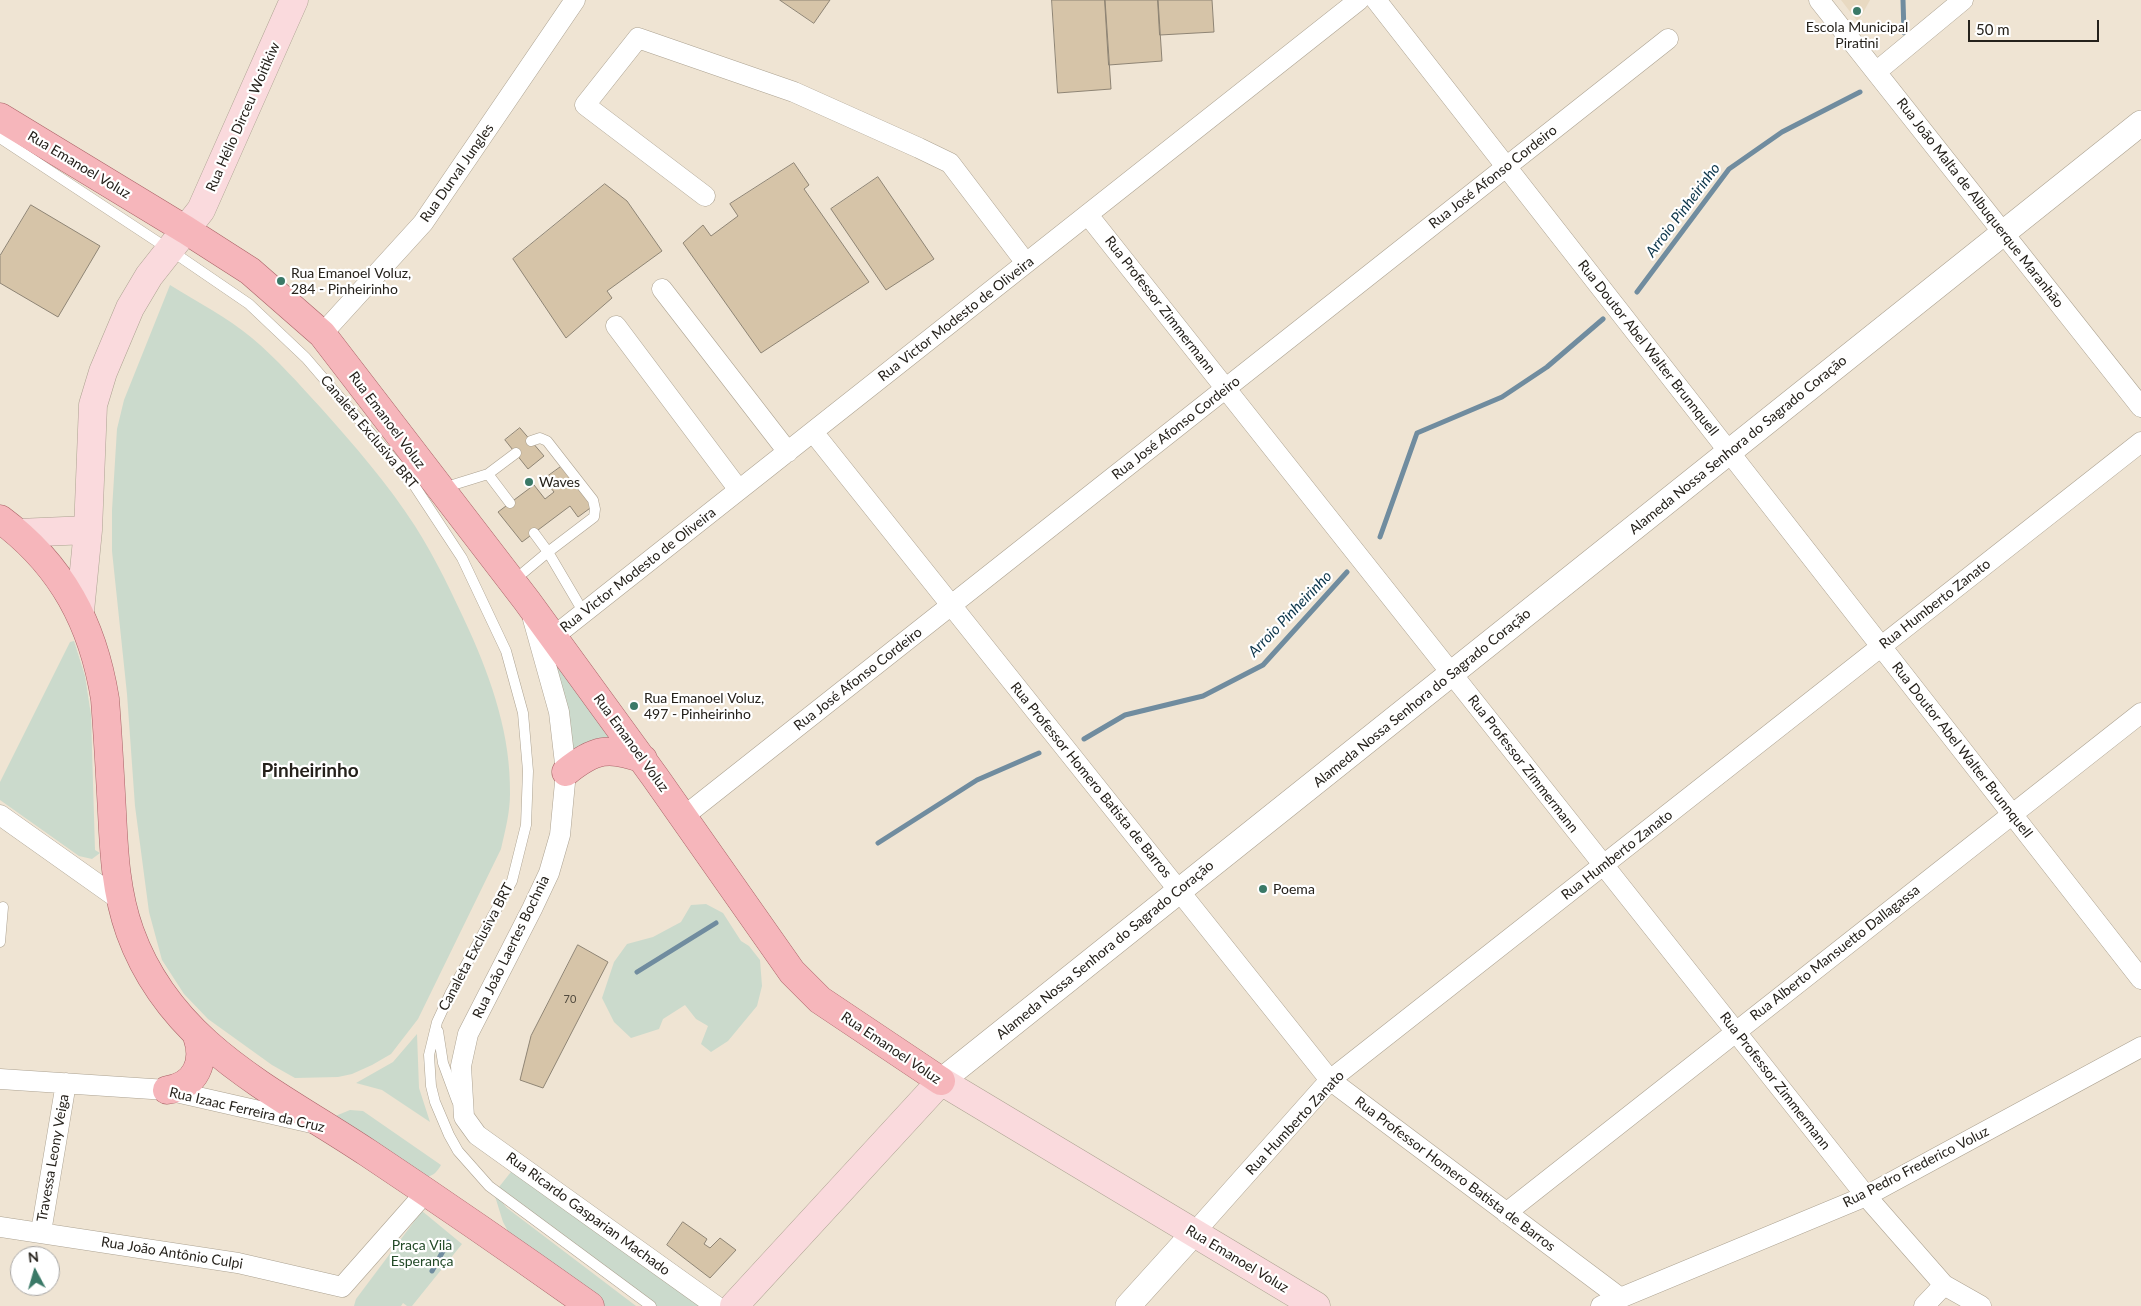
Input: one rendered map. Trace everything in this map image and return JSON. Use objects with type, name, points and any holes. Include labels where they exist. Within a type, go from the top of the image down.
[{"type":"main road","name":"Rua Hélio Dirceu Woitikiw","points":[[80,611],[88,530],[94,404],[103,372],[130,308],[149,276],[201,210],[294,0]]},
{"type":"main road","name":"Rua Emanoel Voluz","points":[[0,117],[178,240],[250,271],[322,334],[553,637],[643,759],[792,972],[820,1000],[941,1081],[1316,1306]]},
{"type":"main road","points":[[9,526],[88,530]]},
{"type":"main road","points":[[9,526],[38,551],[57,575],[80,611],[101,672],[105,699],[115,867],[120,900],[141,958],[156,986],[177,1015],[197,1036],[253,1079],[324,1126]]},
{"type":"main road","points":[[566,772],[582,759],[602,752],[623,752],[643,759]]},
{"type":"main road","points":[[167,1090],[175,1089],[189,1082],[198,1069],[202,1053],[197,1036]]},
{"type":"main road","name":"Alameda Nossa Senhora do Sagrado Coração","points":[[734,1306],[941,1081]]},
{"type":"main road","name":"Rua Izaac Ferreira da Cruz","points":[[324,1126],[506,1246],[590,1306]]},
{"type":"street","name":"Rua Durval Jungles","points":[[322,334],[423,223],[576,0]]},
{"type":"street","name":"Rua Victor Modesto de Oliveira","points":[[553,637],[1359,0]]},
{"type":"street","name":"Rua Doutor Abel Walter Brunnquell","points":[[1376,0],[2012,814],[2138,969]]},
{"type":"street","name":"Rua João Malta de Albuquerque Maranhão","points":[[1819,0],[2141,407]]},
{"type":"street","points":[[1876,72],[1963,0]]},
{"type":"street","points":[[705,196],[585,105],[638,38],[794,92],[919,148],[950,164],[1026,263]]},
{"type":"street","name":"Rua José Afonso Cordeiro","points":[[683,817],[1668,39]]},
{"type":"street","name":"Alameda Nossa Senhora do Sagrado Coração","points":[[941,1081],[2141,123]]},
{"type":"street","name":"Rua Professor Zimmermann","points":[[1088,215],[1866,1196],[1944,1284],[1981,1306]]},
{"type":"street","points":[[662,290],[788,452]]},
{"type":"street","points":[[616,326],[739,490]]},
{"type":"street","name":"Rua Professor Homero Batista de Barros","points":[[813,432],[1330,1080],[1619,1297]]},
{"type":"street","name":"Rua Humberto Zanato","points":[[1128,1306],[1330,1080],[2141,442]]},
{"type":"street","name":"Rua João Laertes Bochnia","points":[[464,1117],[461,1066],[468,1034],[549,873],[560,835],[566,772],[559,712],[519,592]]},
{"type":"street","name":"Rua Alberto Mansuetto Dallagassa","points":[[1506,1212],[2141,712]]},
{"type":"street","points":[[0,815],[120,900]]},
{"type":"street","name":"Rua Pedro Frederico Voluz","points":[[1601,1306],[1866,1196],[2141,1047]]},
{"type":"street","name":"Rua Izaac Ferreira da Cruz","points":[[0,1079],[167,1090],[324,1126]]},
{"type":"street","name":"Travessa Leony Veiga","points":[[41,1232],[66,1084]]},
{"type":"street","name":"Rua Ricardo Gasparian Machado","points":[[464,1117],[477,1135],[716,1306]]},
{"type":"street","name":"Rua João Antônio Culpi","points":[[0,1227],[238,1263],[342,1287],[425,1193]]},
{"type":"street","points":[[1924,1306],[1944,1284]]},
{"type":"lane","name":"Canaleta Exclusiva BRT","points":[[0,138],[178,240],[249,304],[306,358],[410,479],[462,558],[506,651],[523,713],[528,771],[526,825],[512,882],[450,994],[437,1022],[429,1055],[431,1086],[441,1118],[458,1151],[489,1186],[651,1306]]},
{"type":"lane","points":[[519,592],[548,552],[594,517],[595,509],[593,500],[547,441],[540,438],[531,440]]},
{"type":"lane","points":[[440,489],[488,474],[516,453]]},
{"type":"lane","points":[[488,474],[510,503]]},
{"type":"lane","points":[[534,533],[548,552],[584,613]]},
{"type":"lane","points":[[0,942],[3,907]]},
{"type":"lane","name":"Canaleta Exclusiva BRT","points":[[437,1022],[443,1063],[464,1117]]},
{"type":"shaded area","name":"Escola Municipal Piratini","points":[[1841,0],[1870,0],[1858,22]]},
{"type":"green space","points":[[170,285],[232,323],[270,354],[333,422],[394,495],[430,551],[463,617],[485,669],[504,730],[510,801],[501,849],[418,1019],[391,1054],[352,1074],[338,1077],[295,1078],[272,1065],[208,1019],[184,994],[162,960],[149,912],[135,806],[127,694],[112,551],[112,510],[117,429],[124,400]]},
{"type":"green space","points":[[74,641],[85,676],[91,715],[95,850],[100,853],[92,859],[79,856],[0,800],[0,782],[70,642]]},
{"type":"green space","points":[[561,657],[629,748],[571,758],[552,661]]},
{"type":"green space","points":[[706,904],[723,913],[741,941],[749,946],[760,960],[762,986],[757,1006],[728,1041],[711,1052],[701,1044],[708,1026],[696,1019],[685,1005],[663,1019],[659,1029],[631,1038],[614,1022],[602,998],[614,962],[627,944],[653,937],[681,922],[691,905]]},
{"type":"green space","points":[[417,1034],[419,1088],[430,1122],[382,1090],[356,1083],[393,1062]]},
{"type":"green space","points":[[350,1110],[363,1111],[441,1165],[440,1167],[427,1177],[333,1117]]},
{"type":"green space","points":[[518,1163],[706,1306],[655,1306],[499,1187]]},
{"type":"green space","points":[[494,1193],[507,1208],[636,1306],[600,1306],[510,1235],[503,1222]]},
{"type":"green space","name":"Praça Vila Esperança","points":[[422,1211],[462,1244],[412,1306],[407,1306],[403,1303],[401,1306],[354,1306],[356,1299]]},
{"type":"building","points":[[780,0],[830,0],[814,23]]},
{"type":"building","points":[[1052,0],[1105,0],[1111,89],[1058,93]]},
{"type":"building","points":[[1105,0],[1158,0],[1162,61],[1109,65]]},
{"type":"building","points":[[1158,0],[1212,0],[1214,32],[1160,35]]},
{"type":"building","points":[[794,163],[809,185],[804,189],[869,282],[761,353],[683,243],[703,225],[711,236],[738,216],[730,204]]},
{"type":"building","points":[[878,177],[934,259],[886,290],[831,209]]},
{"type":"building","points":[[605,184],[627,201],[662,251],[607,291],[612,298],[566,338],[513,259]]},
{"type":"building","points":[[31,205],[100,246],[58,317],[0,283],[0,256]]},
{"type":"building","points":[[520,428],[544,456],[528,469],[505,440]]},
{"type":"building","points":[[562,466],[593,506],[578,517],[570,506],[522,542],[498,512],[534,485],[545,499],[554,492],[544,479]]},
{"type":"building","points":[[578,945],[608,962],[543,1088],[520,1080],[531,1036]]},
{"type":"building","points":[[683,1222],[707,1239],[704,1244],[710,1248],[720,1238],[736,1250],[710,1278],[667,1245]]},
{"type":"waterway","name":"Arroio Pinheirinho","points":[[1903,0],[1904,33]]},
{"type":"waterway","name":"Arroio Pinheirinho","points":[[1637,292],[1729,169],[1782,132],[1860,92]]},
{"type":"waterway","name":"Arroio Pinheirinho","points":[[1380,537],[1417,433],[1502,397],[1547,367],[1603,319]]},
{"type":"waterway","name":"Arroio Pinheirinho","points":[[1084,739],[1125,715],[1203,696],[1263,665],[1347,572]]},
{"type":"waterway","name":"Arroio Pinheirinho","points":[[878,843],[977,780],[1039,753]]},
{"type":"waterway","name":"Arroio Pinheirinho","points":[[637,972],[716,923]]},
{"type":"waterway","name":"Arroio Pinheirinho","points":[[432,1271],[448,1242]]},
{"type":"place","name":"Escola Municipal Piratini","points":[[1857,11]]},
{"type":"place","name":"Rua Emanoel Voluz, 284 - Pinheirinho","points":[[281,281]]},
{"type":"place","name":"Waves","points":[[529,482]]},
{"type":"place","name":"Rua Emanoel Voluz, 497 - Pinheirinho","points":[[634,706]]},
{"type":"place","name":"Poema","points":[[1263,889]]},
{"type":"district","name":"Pinheirinho","points":[[310,771]]}]
